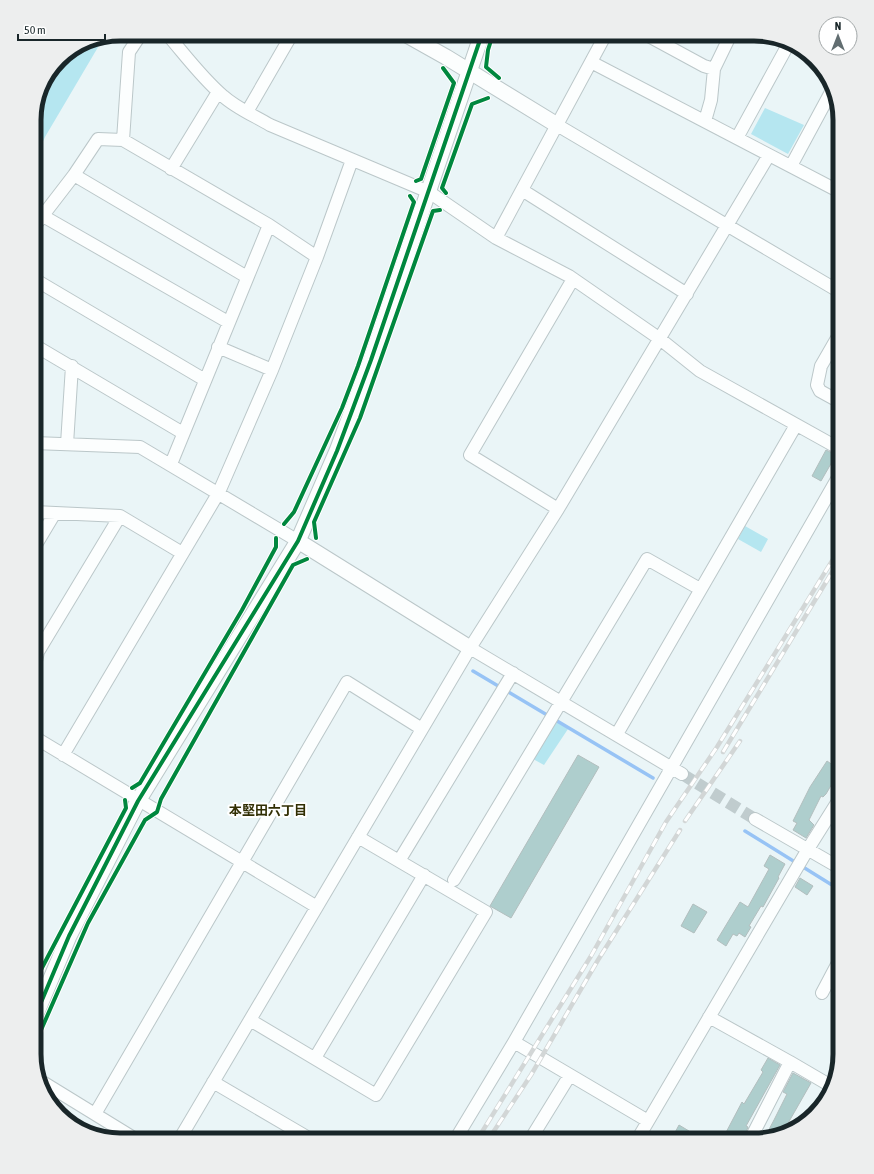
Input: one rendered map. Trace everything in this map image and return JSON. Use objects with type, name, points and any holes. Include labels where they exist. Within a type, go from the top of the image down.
[{"type":"street","points":[[122,140],[130,52],[137,41]]},
{"type":"street","points":[[173,41],[218,92],[247,112],[270,125],[428,192],[496,238],[573,279],[660,339],[700,371],[833,445]]},
{"type":"street","points":[[247,112],[288,41]]},
{"type":"street","points":[[416,41],[833,288]]},
{"type":"street","points":[[41,1002],[69,936],[138,802],[298,541],[337,451],[371,360],[480,41]]},
{"type":"street","points":[[496,238],[602,41]]},
{"type":"street","points":[[658,41],[704,66],[714,69]]},
{"type":"street","points":[[704,121],[711,100],[714,69],[728,41]]},
{"type":"street","points":[[737,138],[787,49]]},
{"type":"street","points":[[591,62],[833,188]]},
{"type":"street","points":[[171,169],[218,92]]},
{"type":"street","points":[[791,166],[829,95]]},
{"type":"street","points":[[41,218],[74,175],[98,139],[122,140],[269,226],[317,257]]},
{"type":"street","points":[[183,1133],[470,648],[558,509],[769,155]]},
{"type":"street","points":[[63,755],[219,492],[272,370],[317,257],[352,160]]},
{"type":"street","points":[[74,175],[247,277]]},
{"type":"street","points":[[522,190],[686,294]]},
{"type":"street","points":[[43,216],[228,322]]},
{"type":"street","points":[[171,464],[228,322],[269,226]]},
{"type":"street","points":[[558,509],[470,455],[573,279]]},
{"type":"street","points":[[41,283],[205,380]]},
{"type":"street","points":[[833,345],[821,366],[817,385],[820,391],[833,398]]},
{"type":"street","points":[[218,347],[272,370]]},
{"type":"street","points":[[41,349],[183,433]]},
{"type":"street","points":[[67,444],[72,366]]},
{"type":"street","points":[[617,734],[796,425]]},
{"type":"street","points":[[41,443],[140,446],[219,492],[470,648],[682,774]]},
{"type":"street","points":[[459,1133],[514,1042],[833,486]]},
{"type":"street","points":[[41,512],[120,516],[182,553]]},
{"type":"street","points":[[41,536],[55,513]]},
{"type":"street","points":[[41,647],[120,516]]},
{"type":"street","points":[[454,880],[647,559],[700,589]]},
{"type":"street","points":[[399,861],[513,673]]},
{"type":"street","points":[[95,1114],[347,682],[422,729]]},
{"type":"street","points":[[41,741],[138,802],[242,861],[317,907]]},
{"type":"street","points":[[643,1133],[648,1121],[799,864],[833,809]]},
{"type":"street","points":[[755,819],[833,864]]},
{"type":"street","points":[[250,1020],[376,1095],[486,912],[358,837]]},
{"type":"street","points":[[315,1058],[424,875]]},
{"type":"street","points":[[822,993],[833,972]]},
{"type":"street","points":[[709,1017],[827,1084]]},
{"type":"street","points":[[514,1042],[648,1121]]},
{"type":"street","points":[[754,1133],[790,1062]]},
{"type":"street","points":[[534,1133],[570,1075]]},
{"type":"street","points":[[213,1082],[300,1133]]},
{"type":"street","points":[[47,1085],[126,1133]]},
{"type":"shaded area","points":[[100,44],[41,146],[41,115],[47,90],[54,76],[72,57],[85,49]]},
{"type":"shaded area","points":[[765,108],[804,125],[788,154],[751,134]]},
{"type":"shaded area","points":[[745,526],[768,539],[761,552],[738,539]]},
{"type":"shaded area","points":[[557,721],[568,729],[544,765],[533,759]]},
{"type":"building","points":[[826,450],[833,454],[833,460],[821,481],[812,476]]},
{"type":"building","points":[[578,755],[599,767],[511,918],[490,906]]},
{"type":"building","points":[[827,761],[833,765],[833,782],[826,794],[823,797],[821,796],[809,820],[814,825],[806,838],[793,830],[797,823],[793,821],[810,787]]},
{"type":"building","points":[[770,855],[785,864],[778,877],[779,878],[763,907],[761,906],[749,926],[751,927],[745,937],[739,933],[737,936],[733,934],[726,946],[717,940],[740,902],[748,907],[769,869],[764,866]]},
{"type":"building","points":[[800,878],[813,886],[807,895],[795,887]]},
{"type":"building","points":[[693,904],[707,912],[694,933],[681,926]]},
{"type":"building","points":[[768,1058],[780,1065],[746,1126],[748,1127],[746,1133],[726,1133],[742,1102],[744,1104],[763,1072],[761,1070]]},
{"type":"building","points":[[793,1073],[811,1083],[786,1126],[768,1131],[787,1094],[783,1092]]},
{"type":"building","points":[[679,1125],[692,1133],[675,1133]]},
{"type":"waterway","points":[[473,671],[653,778]]},
{"type":"waterway","points":[[745,831],[833,886]]},
{"type":"tunnel","points":[[682,774],[755,819]]},
{"type":"railway","points":[[481,1133],[591,956],[666,822],[717,747],[833,559]]},
{"type":"railway","points":[[723,752],[833,571]]},
{"type":"railway","points":[[685,821],[740,741]]},
{"type":"railway","points":[[493,1133],[531,1075],[598,960],[680,830]]},
{"type":"cycle path","points":[[41,1002],[69,936],[138,801],[298,541],[337,451],[371,360],[480,41]]},
{"type":"cycle path","points":[[491,41],[486,67],[499,78]]},
{"type":"cycle path","points":[[416,181],[421,179],[454,83],[443,68]]},
{"type":"cycle path","points":[[446,193],[442,188],[472,104],[488,98]]},
{"type":"cycle path","points":[[284,524],[294,512],[342,408],[358,366],[414,202],[410,196]]},
{"type":"cycle path","points":[[316,538],[314,522],[360,418],[433,211],[440,210]]},
{"type":"cycle path","points":[[132,788],[140,783],[242,610],[276,547],[276,538]]},
{"type":"cycle path","points":[[41,1030],[88,923],[145,820],[157,812],[161,799],[293,565],[307,559]]},
{"type":"cycle path","points":[[41,970],[126,808],[125,800]]},
{"type":"district","name":"本堅田六丁目","points":[[268,810]]}]
